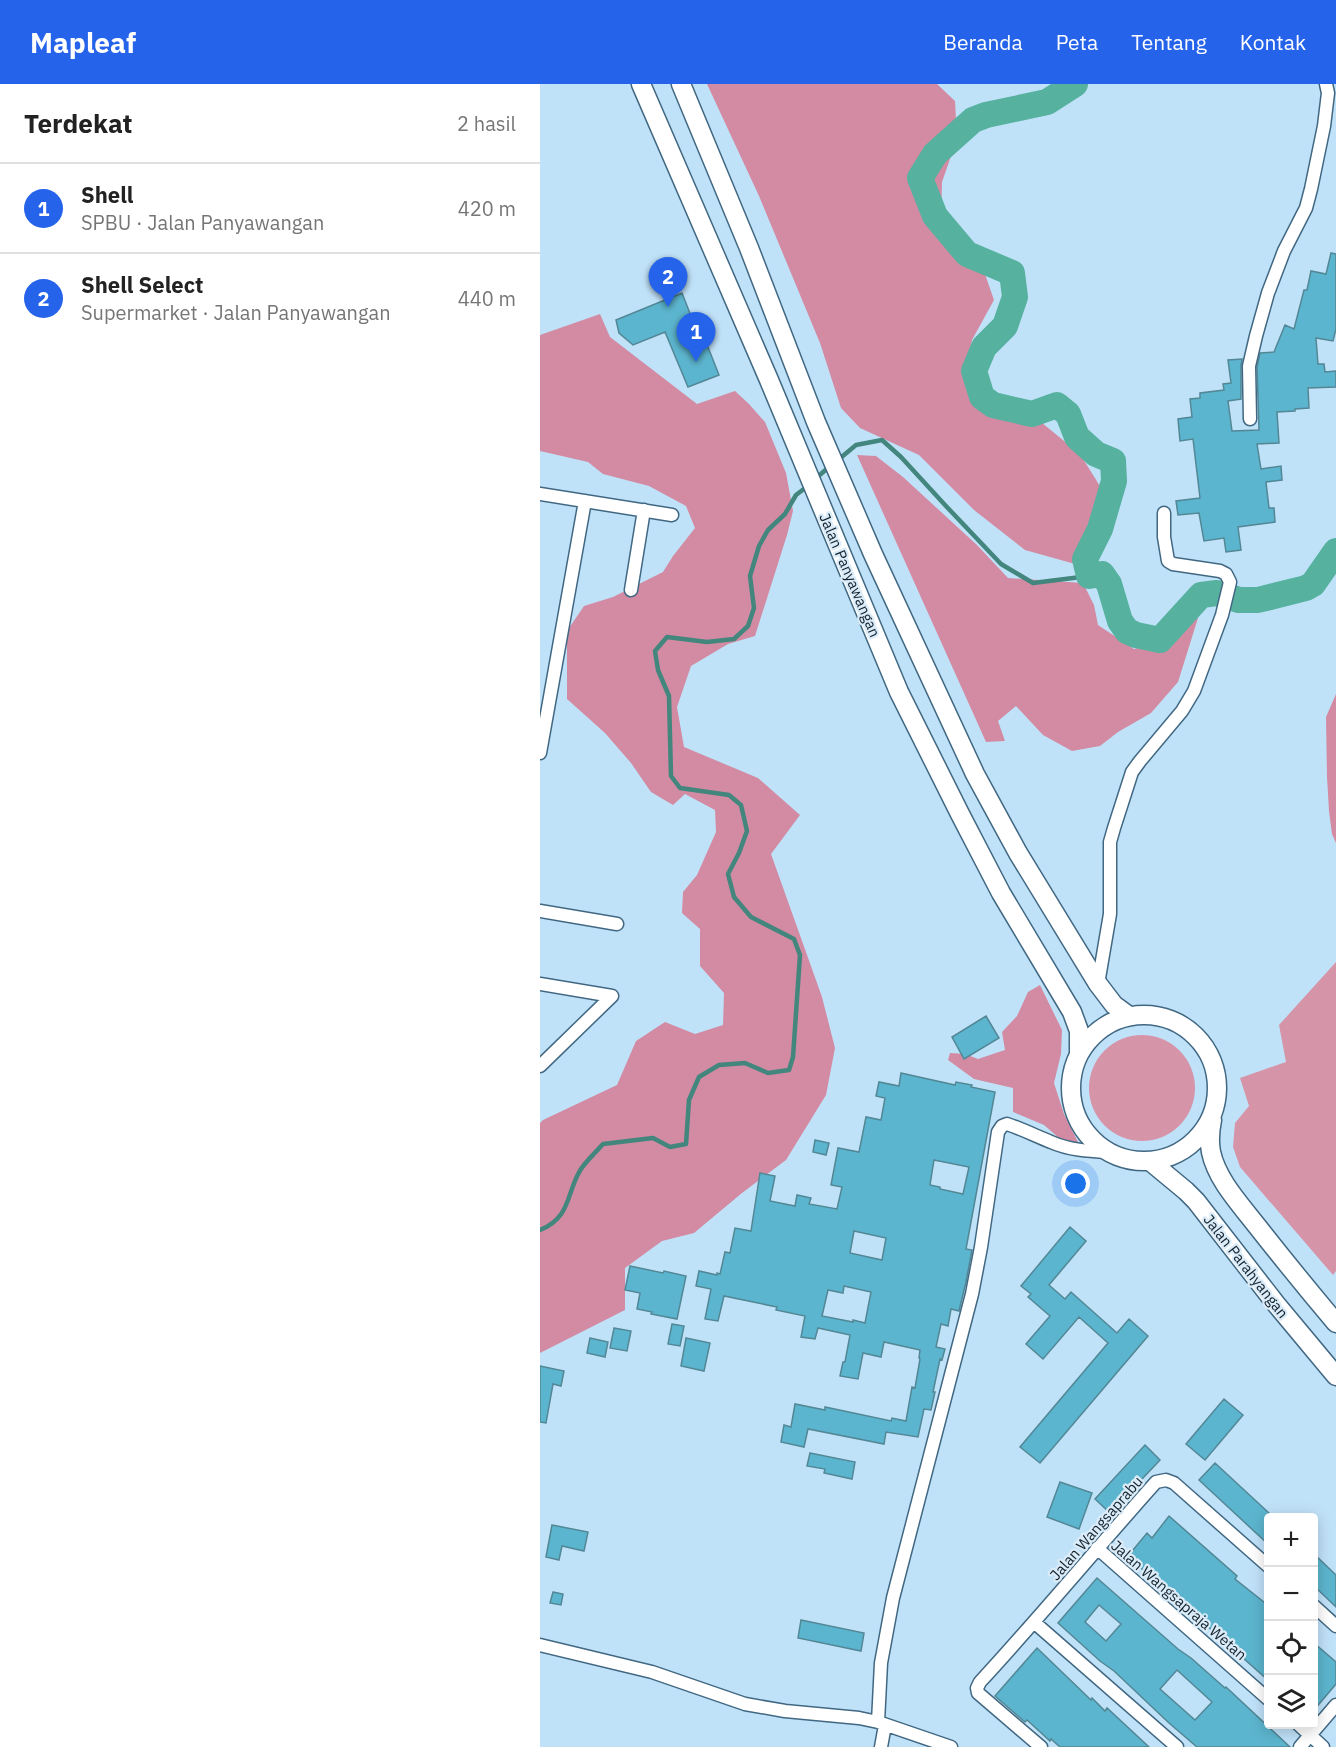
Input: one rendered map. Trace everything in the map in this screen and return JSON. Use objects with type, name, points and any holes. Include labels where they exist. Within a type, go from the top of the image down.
[{"type":"main road","name":"Jalan Panyawangan","points":[[641,84],[791,432],[899,692],[1001,892],[1072,1012],[1079,1031],[1079,1054]]},
{"type":"main road","name":"Jalan Panyawangan","points":[[681,84],[757,268],[816,422],[975,774],[1018,853],[1098,984],[1114,1005],[1129,1016]]},
{"type":"main road","points":[[1212,1118],[1201,1135],[1187,1148],[1170,1158],[1150,1162],[1128,1160],[1108,1152],[1090,1138],[1078,1119],[1071,1098],[1072,1076],[1079,1054],[1091,1036],[1109,1023],[1129,1016],[1152,1014],[1174,1020],[1193,1033],[1208,1051],[1216,1072],[1218,1095],[1210,1138],[1211,1152],[1217,1168],[1231,1192],[1336,1323]]},
{"type":"main road","name":"Jalan Parahyangan","points":[[1150,1162],[1196,1201],[1276,1304],[1336,1376]]},
{"type":"street","points":[[1250,419],[1250,366],[1256,336],[1268,293],[1284,251],[1306,208],[1324,126],[1328,93],[1326,84]]},
{"type":"street","points":[[540,494],[672,515]]},
{"type":"street","points":[[540,753],[544,706],[585,501]]},
{"type":"street","points":[[631,590],[644,510]]},
{"type":"street","points":[[1098,984],[1110,914],[1110,842],[1125,792],[1132,772],[1140,760],[1182,711],[1194,691],[1222,615],[1230,582],[1226,574],[1220,571],[1173,564],[1168,561],[1164,537],[1164,513]]},
{"type":"street","points":[[540,911],[617,924]]},
{"type":"street","points":[[540,984],[612,996],[546,1054],[540,1066]]},
{"type":"street","points":[[882,1747],[881,1663],[893,1598],[972,1294],[999,1132],[1002,1126],[1007,1124],[1071,1149],[1108,1152]]},
{"type":"street","name":"Jalan Wangsaprabu","points":[[1041,1747],[978,1693],[977,1688],[1156,1482],[1166,1480],[1174,1483],[1264,1562]]},
{"type":"street","name":"Jalan Wangsapraja Wetan","points":[[1097,1548],[1264,1695]]},
{"type":"street","points":[[1318,1610],[1336,1626]]},
{"type":"street","points":[[1035,1623],[1170,1745]]},
{"type":"street","points":[[540,1645],[652,1672],[745,1704],[785,1711],[859,1718],[882,1723],[951,1747]]},
{"type":"street","points":[[1300,1747],[1336,1705]]},
{"type":"street","points":[[1303,1729],[1323,1747]]},
{"type":"shaded area","points":[[707,84],[937,84],[955,101],[957,139],[942,182],[941,220],[979,257],[994,300],[972,340],[965,385],[993,405],[1036,418],[1080,454],[1113,507],[1075,564],[1025,550],[974,510],[919,455],[860,428],[841,408],[820,343],[759,196]]},
{"type":"shaded area","points":[[600,314],[610,337],[697,404],[735,391],[765,422],[786,473],[793,511],[755,636],[728,644],[691,666],[677,707],[684,747],[758,778],[800,815],[771,854],[822,997],[835,1048],[826,1095],[786,1160],[694,1233],[662,1241],[625,1268],[625,1310],[540,1353],[540,1123],[617,1085],[636,1041],[665,1022],[695,1034],[723,1025],[724,993],[700,966],[700,929],[682,913],[683,892],[697,875],[716,832],[715,810],[685,794],[673,805],[651,792],[631,763],[605,733],[567,699],[567,631],[584,606],[613,597],[663,572],[695,528],[686,506],[649,486],[603,474],[588,462],[540,451],[540,335]]},
{"type":"shaded area","points":[[857,455],[876,456],[903,477],[977,545],[1008,578],[1083,583],[1094,605],[1098,625],[1134,649],[1170,639],[1195,613],[1198,618],[1178,682],[1151,713],[1118,732],[1100,746],[1072,751],[1043,735],[1016,706],[998,721],[1005,741],[986,742]]},
{"type":"shaded area","points":[[1336,694],[1336,843],[1332,834],[1329,811],[1326,717]]},
{"type":"shaded area","points":[[1336,962],[1336,1271],[1333,1275],[1240,1167],[1233,1147],[1235,1123],[1249,1106],[1240,1078],[1286,1062],[1279,1025]]},
{"type":"shaded area","points":[[1040,985],[1062,1030],[1061,1054],[1054,1083],[1064,1114],[1078,1142],[1072,1144],[1059,1138],[1044,1125],[1013,1112],[1013,1088],[974,1079],[948,1060],[950,1053],[965,1054],[978,1059],[1005,1050],[1002,1032],[1017,1016],[1028,992]]},
{"type":"shaded area","points":[[1142,1035],[1162,1039],[1179,1051],[1191,1068],[1195,1088],[1191,1108],[1179,1125],[1162,1137],[1142,1141],[1122,1137],[1105,1125],[1093,1108],[1089,1088],[1093,1068],[1105,1051],[1122,1039]]},
{"type":"building","points":[[1331,253],[1336,254],[1336,329],[1333,341],[1316,338],[1318,364],[1324,364],[1325,372],[1336,371],[1336,387],[1308,388],[1309,408],[1277,412],[1279,443],[1257,444],[1261,469],[1281,466],[1282,480],[1266,482],[1269,508],[1274,508],[1275,522],[1238,527],[1241,550],[1226,552],[1224,538],[1204,541],[1199,513],[1178,515],[1176,501],[1200,498],[1193,439],[1180,441],[1178,419],[1192,417],[1190,399],[1200,398],[1200,393],[1224,390],[1223,384],[1231,383],[1228,360],[1242,359],[1241,399],[1228,401],[1232,431],[1259,430],[1257,367],[1260,353],[1274,352],[1285,325],[1294,329],[1311,271],[1326,274]]},
{"type":"building","points":[[682,293],[700,339],[704,337],[719,375],[688,387],[665,332],[633,345],[619,333],[616,320]]},
{"type":"building","points":[[986,1016],[999,1038],[964,1059],[952,1037]]},
{"type":"building","points":[[901,1073],[955,1085],[956,1082],[972,1085],[971,1087],[995,1092],[966,1249],[972,1250],[966,1282],[959,1311],[951,1309],[948,1326],[941,1324],[936,1347],[945,1349],[942,1360],[940,1359],[931,1410],[924,1409],[918,1437],[886,1432],[884,1444],[808,1429],[804,1447],[781,1442],[784,1425],[791,1427],[795,1404],[825,1410],[825,1407],[891,1421],[892,1418],[906,1421],[912,1387],[915,1388],[920,1350],[884,1342],[881,1357],[863,1353],[858,1379],[840,1376],[850,1335],[818,1328],[815,1339],[801,1337],[805,1316],[776,1310],[777,1307],[724,1296],[718,1321],[705,1319],[711,1289],[696,1286],[699,1271],[720,1274],[725,1252],[730,1253],[735,1228],[751,1231],[760,1173],[775,1176],[770,1201],[795,1206],[797,1195],[811,1198],[809,1204],[837,1209],[842,1187],[831,1185],[838,1148],[859,1152],[866,1117],[881,1120],[885,1098],[876,1096],[879,1082],[899,1086]],"holes":[[[934,1160],[969,1167],[963,1194],[930,1185]],[[854,1231],[886,1238],[882,1260],[850,1253]],[[844,1286],[871,1292],[865,1323],[822,1316],[828,1290],[843,1293]]]},
{"type":"building","points":[[815,1140],[829,1143],[826,1155],[813,1152]]},
{"type":"building","points":[[1070,1227],[1086,1241],[1049,1285],[1065,1299],[1071,1292],[1117,1333],[1129,1319],[1148,1336],[1040,1463],[1020,1447],[1108,1343],[1079,1317],[1043,1359],[1026,1344],[1050,1316],[1028,1297],[1031,1294],[1021,1286]]},
{"type":"building","points":[[630,1266],[686,1276],[677,1319],[637,1309],[640,1293],[625,1290]]},
{"type":"building","points":[[672,1324],[684,1326],[680,1346],[668,1344]]},
{"type":"building","points":[[614,1328],[631,1331],[627,1351],[610,1348]]},
{"type":"building","points":[[590,1338],[608,1342],[605,1357],[587,1353]]},
{"type":"building","points":[[686,1338],[710,1343],[704,1371],[681,1366]]},
{"type":"building","points":[[540,1366],[564,1371],[561,1386],[553,1384],[546,1423],[540,1422]]},
{"type":"building","points":[[1224,1399],[1243,1415],[1205,1460],[1186,1444]]},
{"type":"building","points":[[1145,1445],[1160,1460],[1110,1513],[1095,1499]]},
{"type":"building","points":[[810,1453],[855,1462],[852,1479],[824,1473],[825,1469],[807,1466]]},
{"type":"building","points":[[1215,1463],[1269,1513],[1264,1513],[1264,1540],[1199,1480]]},
{"type":"building","points":[[1060,1482],[1092,1493],[1079,1529],[1047,1517]]},
{"type":"building","points":[[1169,1516],[1237,1576],[1235,1579],[1264,1602],[1264,1677],[1177,1599],[1176,1601],[1128,1556],[1147,1533],[1152,1538]]},
{"type":"building","points":[[552,1525],[588,1532],[584,1551],[562,1546],[559,1560],[546,1557]]},
{"type":"building","points":[[1318,1558],[1336,1575],[1336,1607],[1318,1590]]},
{"type":"building","points":[[1097,1578],[1178,1649],[1226,1687],[1264,1723],[1264,1729],[1271,1729],[1290,1747],[1197,1747],[1114,1671],[1058,1623]],"holes":[[[1099,1605],[1121,1624],[1106,1641],[1085,1622]],[[1177,1670],[1212,1702],[1195,1720],[1160,1689]]]},
{"type":"building","points":[[553,1592],[563,1594],[561,1605],[550,1603]]},
{"type":"building","points":[[801,1620],[864,1633],[861,1651],[798,1638]]},
{"type":"building","points":[[1318,1646],[1336,1662],[1336,1684],[1318,1705]]},
{"type":"building","points":[[1037,1648],[1091,1700],[1092,1698],[1105,1711],[1107,1708],[1149,1747],[1060,1747],[1027,1720],[1025,1722],[995,1696]]},
{"type":"waterway","points":[[1075,84],[1047,102],[973,120],[935,154],[920,178],[935,216],[967,254],[1012,273],[1015,297],[1005,326],[984,347],[974,371],[982,397],[993,405],[1032,414],[1057,405],[1068,414],[1077,437],[1096,454],[1113,461],[1114,481],[1100,529],[1085,559],[1089,576],[1102,574],[1109,584],[1120,621],[1127,631],[1136,635],[1160,640],[1201,595],[1217,593],[1239,600],[1258,600],[1306,588],[1313,584],[1336,551]]},
{"type":"waterway","points":[[838,460],[856,445],[882,440],[901,457],[1001,564],[1033,583],[1089,576]]},
{"type":"waterway","points":[[815,479],[829,467]]},
{"type":"waterway","points":[[540,1230],[558,1218],[581,1169],[603,1144],[653,1138],[670,1147],[686,1144],[689,1100],[699,1077],[719,1065],[745,1063],[768,1073],[789,1070],[793,1057],[800,955],[794,939],[751,917],[734,897],[728,874],[747,831],[741,805],[729,795],[680,788],[671,776],[669,696],[658,670],[655,651],[667,637],[707,642],[734,639],[748,626],[754,608],[750,576],[759,546],[768,530],[785,514],[796,495],[809,485]]},
{"type":"place","name":"Shell Select","points":[[668,307]]},
{"type":"place","name":"Shell","points":[[696,362]]}]
